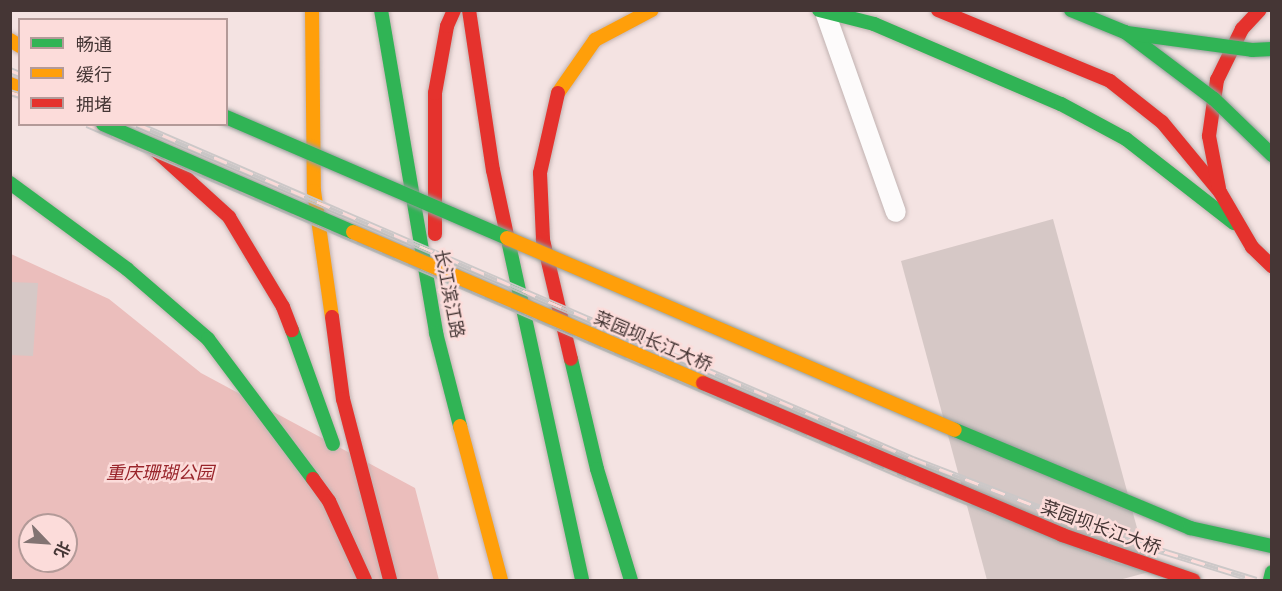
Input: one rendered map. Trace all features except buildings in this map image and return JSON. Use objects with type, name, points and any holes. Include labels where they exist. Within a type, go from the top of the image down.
[{"type":"main road","points":[[312,10],[315,191],[343,399],[390,580]]},
{"type":"main road","name":"长江滨江路","points":[[381,10],[436,333],[501,580]]},
{"type":"main road","points":[[436,333],[435,93],[447,26],[454,10]]},
{"type":"main road","points":[[469,10],[493,170],[582,580]]},
{"type":"main road","points":[[632,580],[597,469],[543,240],[540,173],[555,98],[595,40],[639,14],[652,10]]},
{"type":"main road","points":[[938,10],[1110,81],[1162,122],[1220,192]]},
{"type":"main road","points":[[1071,10],[1125,32],[1252,50],[1272,49]]},
{"type":"main road","points":[[1234,223],[1220,192],[1209,136],[1217,80],[1242,29],[1260,10]]},
{"type":"main road","points":[[822,11],[874,24],[1061,104],[1126,139],[1234,223],[1272,266]]},
{"type":"main road","points":[[1125,32],[1214,99],[1272,155]]},
{"type":"main road","points":[[228,118],[1084,486],[1190,528],[1272,546]]},
{"type":"main road","name":"菜园坝长江大桥","points":[[108,126],[887,463],[1062,535],[1193,580]]},
{"type":"main road","points":[[129,126],[229,217],[283,307],[337,456]]},
{"type":"main road","points":[[10,183],[127,269],[208,339],[329,501],[365,580]]},
{"type":"main road","points":[[361,535],[375,580]]},
{"type":"main road","points":[[1270,580],[1272,572]]},
{"type":"lane","points":[[822,11],[896,212]]},
{"type":"green space","name":"重庆珊瑚公园","points":[[11,254],[109,299],[201,373],[415,488],[439,580],[11,580]]},
{"type":"railway","points":[[10,70],[18,73]]},
{"type":"railway","points":[[10,92],[18,94]]},
{"type":"railway","points":[[92,126],[906,477],[1111,559],[1187,580]]},
{"type":"railway","points":[[142,126],[913,459],[1111,535],[1256,580]]},
{"type":"traffic: fast","points":[[381,10],[436,333],[460,426]]},
{"type":"traffic: fast","points":[[819,10],[874,24],[1061,104],[1126,139],[1234,223]]},
{"type":"traffic: fast","points":[[1071,10],[1125,32],[1214,99],[1272,155]]},
{"type":"traffic: fast","points":[[1127,33],[1252,50],[1272,49]]},
{"type":"traffic: fast","points":[[228,118],[507,238]]},
{"type":"traffic: fast","points":[[108,126],[353,232]]},
{"type":"traffic: fast","points":[[10,183],[127,269],[208,339],[313,479]]},
{"type":"traffic: fast","points":[[508,240],[582,580]]},
{"type":"traffic: fast","points":[[292,330],[333,444]]},
{"type":"traffic: fast","points":[[571,359],[597,469],[631,580]]},
{"type":"traffic: fast","points":[[955,430],[1190,528],[1272,546]]},
{"type":"traffic: fast","points":[[1270,580],[1272,572]]},
{"type":"traffic: slow","points":[[312,10],[314,191],[332,317]]},
{"type":"traffic: slow","points":[[558,93],[595,40],[652,10]]},
{"type":"traffic: slow","points":[[10,40],[18,45]]},
{"type":"traffic: slow","points":[[10,84],[18,87]]},
{"type":"traffic: slow","points":[[353,232],[703,383]]},
{"type":"traffic: slow","points":[[507,238],[955,430]]},
{"type":"traffic: slow","points":[[460,426],[501,580]]},
{"type":"traffic: jam","points":[[435,234],[435,93],[447,26],[454,10]]},
{"type":"traffic: jam","points":[[469,10],[493,170],[508,240]]},
{"type":"traffic: jam","points":[[938,10],[1110,81],[1162,122],[1220,192],[1252,247],[1272,266]]},
{"type":"traffic: jam","points":[[1219,188],[1209,136],[1217,80],[1242,29],[1260,10]]},
{"type":"traffic: jam","points":[[558,93],[540,173],[543,240],[571,359]]},
{"type":"traffic: jam","points":[[153,148],[229,217],[283,307],[292,330]]},
{"type":"traffic: jam","points":[[332,317],[343,399],[390,580]]},
{"type":"traffic: jam","points":[[703,383],[1062,535],[1193,580]]},
{"type":"traffic: jam","points":[[313,479],[329,501],[365,580]]}]
